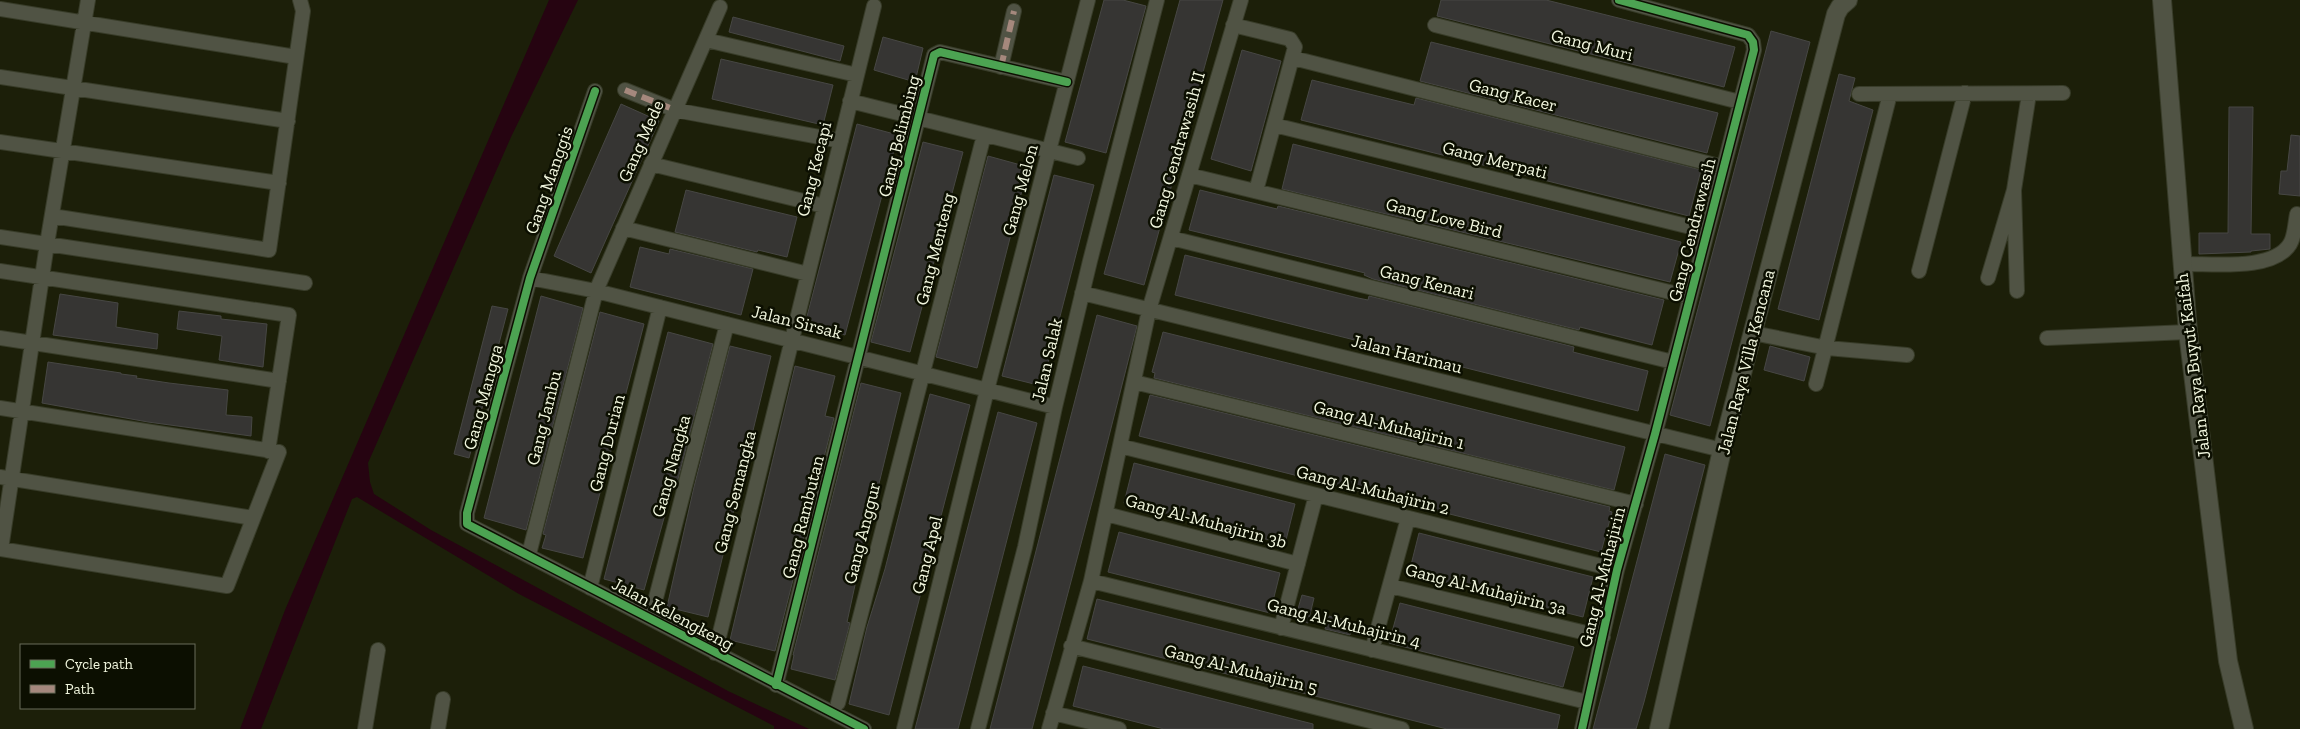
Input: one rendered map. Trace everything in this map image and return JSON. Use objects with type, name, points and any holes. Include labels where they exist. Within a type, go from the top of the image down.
[{"type":"street","points":[[0,408],[22,412],[268,451],[279,452],[227,586],[0,549],[6,478],[22,412],[47,244],[88,0]]},
{"type":"street","points":[[52,216],[269,250],[303,10],[300,0]]},
{"type":"street","name":"Gang Melon","points":[[987,390],[1088,0]]},
{"type":"street","name":"Jalan Salak","points":[[978,729],[1024,547],[1082,293],[1157,0]]},
{"type":"street","name":"Gang Cendrawasih II","points":[[1049,729],[1091,581],[1149,310],[1241,0]]},
{"type":"street","points":[[1620,0],[1648,4]]},
{"type":"street","name":"Jalan Raya Villa Kencana","points":[[1658,729],[1722,450],[1836,14],[1840,7],[1848,0]]},
{"type":"street","name":"Jalan Raya Buyut Kaifah","points":[[2162,0],[2181,264],[2188,332],[2228,661],[2244,729]]},
{"type":"street","name":"Gang Cendrawasih","points":[[1648,4],[1748,34],[1753,42],[1754,50],[1655,434]]},
{"type":"street","name":"Gang Kecapi","points":[[791,340],[874,6]]},
{"type":"street","name":"Gang Mede","points":[[596,290],[720,7]]},
{"type":"street","points":[[0,9],[296,57]]},
{"type":"street","points":[[1000,67],[1014,11]]},
{"type":"street","name":"Gang Muri","points":[[1435,25],[1740,102]]},
{"type":"street","points":[[1233,26],[1290,39],[1295,47],[1256,191]]},
{"type":"street","points":[[706,40],[857,75]]},
{"type":"street","name":"Gang Belimbing","points":[[858,357],[920,118],[934,55],[940,52],[1067,82]]},
{"type":"street","name":"Gang Kacer","points":[[1293,58],[1723,167]]},
{"type":"street","points":[[0,77],[288,121]]},
{"type":"street","points":[[625,90],[675,110],[840,141]]},
{"type":"street","name":"Gang Manggis","points":[[530,278],[595,92]]},
{"type":"street","points":[[1919,271],[1965,93]]},
{"type":"street","points":[[1859,94],[2063,93]]},
{"type":"street","points":[[1816,384],[1827,348],[1890,94]]},
{"type":"street","points":[[1988,278],[2014,190],[2029,94]]},
{"type":"street","points":[[850,101],[1078,158]]},
{"type":"street","name":"Gang Merpati","points":[[1274,125],[1707,231]]},
{"type":"street","name":"Gang Menteng","points":[[923,374],[984,135]]},
{"type":"street","points":[[0,142],[279,183]]},
{"type":"street","points":[[651,164],[824,206]]},
{"type":"street","name":"Gang Love Bird","points":[[1189,175],[1690,297]]},
{"type":"street","points":[[2014,190],[2017,291]]},
{"type":"street","points":[[2181,264],[2257,263],[2277,257],[2290,244],[2297,214]]},
{"type":"street","points":[[623,228],[808,274]]},
{"type":"street","points":[[0,237],[305,283]]},
{"type":"street","name":"Gang Kenari","points":[[1171,238],[1673,362]]},
{"type":"street","points":[[0,271],[289,314],[268,451]]},
{"type":"street","name":"Jalan Sirsak","points":[[530,278],[596,290],[1055,407]]},
{"type":"street","name":"Gang Mangga","points":[[467,524],[467,513],[530,278]]},
{"type":"street","name":"Gang Jambu","points":[[529,554],[596,290]]},
{"type":"street","name":"Jalan Harimau","points":[[1082,293],[1722,450]]},
{"type":"street","name":"Gang Durian","points":[[590,588],[660,307]]},
{"type":"street","name":"Gang Nangka","points":[[651,617],[727,324]]},
{"type":"street","points":[[2047,338],[2188,332]]},
{"type":"street","points":[[1753,333],[1827,348],[1907,355]]},
{"type":"street","points":[[0,338],[279,381]]},
{"type":"street","name":"Gang Semangka","points":[[715,653],[791,340]]},
{"type":"street","name":"Gang Rambutan","points":[[776,685],[858,357]]},
{"type":"street","name":"Gang Anggur","points":[[838,703],[923,374]]},
{"type":"street","name":"Gang Al-Muhajirin 1","points":[[1134,382],[1636,504]]},
{"type":"street","name":"Gang Apel","points":[[904,729],[987,390]]},
{"type":"street","name":"Gang Al-Muhajirin","points":[[1582,729],[1618,570],[1655,434]]},
{"type":"street","name":"Gang Al-Muhajirin 2","points":[[1120,446],[1618,570]]},
{"type":"street","points":[[6,478],[253,518]]},
{"type":"street","points":[[1281,628],[1316,495]]},
{"type":"street","name":"Gang Al-Muhajirin 3b","points":[[1106,514],[1298,564]]},
{"type":"street","points":[[1372,650],[1408,518]]},
{"type":"street","name":"Jalan Kelengkeng","points":[[467,524],[529,554],[590,588],[651,617],[715,653],[864,729]]},
{"type":"street","name":"Gang Al-Muhajirin 4","points":[[1091,581],[1587,702]]},
{"type":"street","name":"Gang Al-Muhajirin 3a","points":[[1390,586],[1603,637]]},
{"type":"street","name":"Gang Al-Muhajirin 5","points":[[1071,646],[1402,729]]},
{"type":"street","points":[[365,729],[378,650]]},
{"type":"street","points":[[438,729],[443,699]]},
{"type":"street","points":[[1053,713],[1119,729]]},
{"type":"shaded area","points":[[549,0],[578,0],[511,137],[368,463],[370,482],[374,494],[431,530],[728,691],[809,729],[774,729],[774,726],[519,594],[357,497],[352,499],[261,729],[240,729],[285,610]]},
{"type":"building","points":[[1104,0],[1123,0],[1146,6],[1106,153],[1065,142]]},
{"type":"building","points":[[1180,0],[1223,0],[1144,285],[1104,274]]},
{"type":"building","points":[[1441,0],[1546,0],[1735,47],[1724,87],[1437,16]]},
{"type":"building","points":[[733,17],[844,46],[840,61],[729,32]]},
{"type":"building","points":[[1771,31],[1810,42],[1710,426],[1670,415]]},
{"type":"building","points":[[883,37],[923,48],[915,82],[874,70]]},
{"type":"building","points":[[1431,42],[1718,113],[1707,153],[1420,81]]},
{"type":"building","points":[[1242,50],[1281,61],[1251,171],[1211,159]]},
{"type":"building","points":[[721,59],[833,85],[823,125],[712,99]]},
{"type":"building","points":[[1839,74],[1855,78],[1849,101],[1873,110],[1819,320],[1778,309]]},
{"type":"building","points":[[1312,80],[1414,105],[1416,98],[1701,170],[1689,216],[1301,120]]},
{"type":"building","points":[[621,104],[659,121],[591,273],[554,256]]},
{"type":"building","points":[[2229,107],[2253,107],[2251,234],[2270,234],[2270,249],[2251,252],[2199,254],[2199,233],[2228,233]]},
{"type":"building","points":[[857,124],[898,135],[845,335],[805,324]]},
{"type":"building","points":[[2291,135],[2300,136],[2300,196],[2279,194],[2281,171],[2287,171]]},
{"type":"building","points":[[923,142],[963,152],[910,352],[871,342]]},
{"type":"building","points":[[1293,144],[1681,242],[1670,282],[1282,189]]},
{"type":"building","points":[[988,156],[1028,167],[977,368],[936,357]]},
{"type":"building","points":[[1054,175],[1094,185],[1042,386],[1002,376]]},
{"type":"building","points":[[686,190],[797,217],[787,257],[758,250],[757,252],[675,232]]},
{"type":"building","points":[[1200,190],[1277,209],[1278,206],[1664,300],[1652,345],[1580,327],[1579,330],[1373,279],[1364,275],[1365,273],[1189,230]]},
{"type":"building","points":[[640,247],[669,254],[670,249],[753,269],[741,315],[630,287]]},
{"type":"building","points":[[1185,255],[1358,298],[1368,300],[1369,296],[1574,347],[1573,352],[1648,371],[1638,411],[1175,295]]},
{"type":"building","points":[[60,294],[118,303],[116,327],[158,334],[157,349],[53,335]]},
{"type":"building","points":[[541,296],[583,308],[526,530],[484,518]]},
{"type":"building","points":[[492,306],[508,309],[469,458],[454,454]]},
{"type":"building","points":[[179,311],[221,316],[221,319],[267,324],[263,367],[219,360],[222,336],[177,329]]},
{"type":"building","points":[[600,312],[644,324],[583,558],[542,548],[546,535],[543,534]]},
{"type":"building","points":[[1097,315],[1137,326],[1096,487],[1032,729],[990,729]]},
{"type":"building","points":[[668,332],[713,344],[677,483],[674,482],[644,590],[604,579]]},
{"type":"building","points":[[1163,332],[1625,447],[1614,490],[1154,378],[1155,373],[1152,372]]},
{"type":"building","points":[[730,346],[771,356],[708,617],[667,607],[694,487]]},
{"type":"building","points":[[1770,346],[1810,357],[1804,381],[1764,370]]},
{"type":"building","points":[[48,362],[137,376],[136,378],[228,390],[226,415],[252,417],[251,436],[148,422],[42,403]]},
{"type":"building","points":[[795,366],[835,376],[825,416],[834,418],[775,651],[730,640]]},
{"type":"building","points":[[861,383],[901,393],[860,562],[847,622],[850,623],[835,680],[791,669]]},
{"type":"building","points":[[930,394],[970,405],[889,715],[849,704],[867,627],[885,569]]},
{"type":"building","points":[[1150,395],[1610,507],[1609,511],[1612,512],[1601,552],[1139,436]]},
{"type":"building","points":[[998,412],[1037,423],[967,695],[958,729],[915,729]]},
{"type":"building","points":[[1665,454],[1705,465],[1644,702],[1636,729],[1593,729]]},
{"type":"building","points":[[1134,463],[1295,504],[1285,544],[1124,503]]},
{"type":"building","points":[[1119,532],[1280,573],[1270,613],[1108,572]]},
{"type":"building","points":[[1419,533],[1593,577],[1583,617],[1409,573]]},
{"type":"building","points":[[1302,595],[1314,598],[1308,623],[1295,619]]},
{"type":"building","points":[[1097,599],[1560,715],[1557,729],[1447,729],[1087,639]]},
{"type":"building","points":[[1400,603],[1574,647],[1563,687],[1389,643]]},
{"type":"building","points":[[1329,616],[1353,622],[1350,635],[1325,629]]},
{"type":"building","points":[[1083,666],[1313,724],[1313,729],[1164,729],[1073,706]]},
{"type":"marked path","points":[[1001,67],[1014,11]]},
{"type":"marked path","points":[[625,90],[675,110]]},
{"type":"cycle path","points":[[1582,729],[1617,570],[1655,434],[1754,50],[1753,42],[1748,35],[1619,0]]},
{"type":"cycle path","points":[[776,685],[934,55],[940,52],[1067,82]]},
{"type":"cycle path","points":[[595,91],[530,278],[467,513],[467,524],[864,729]]}]
